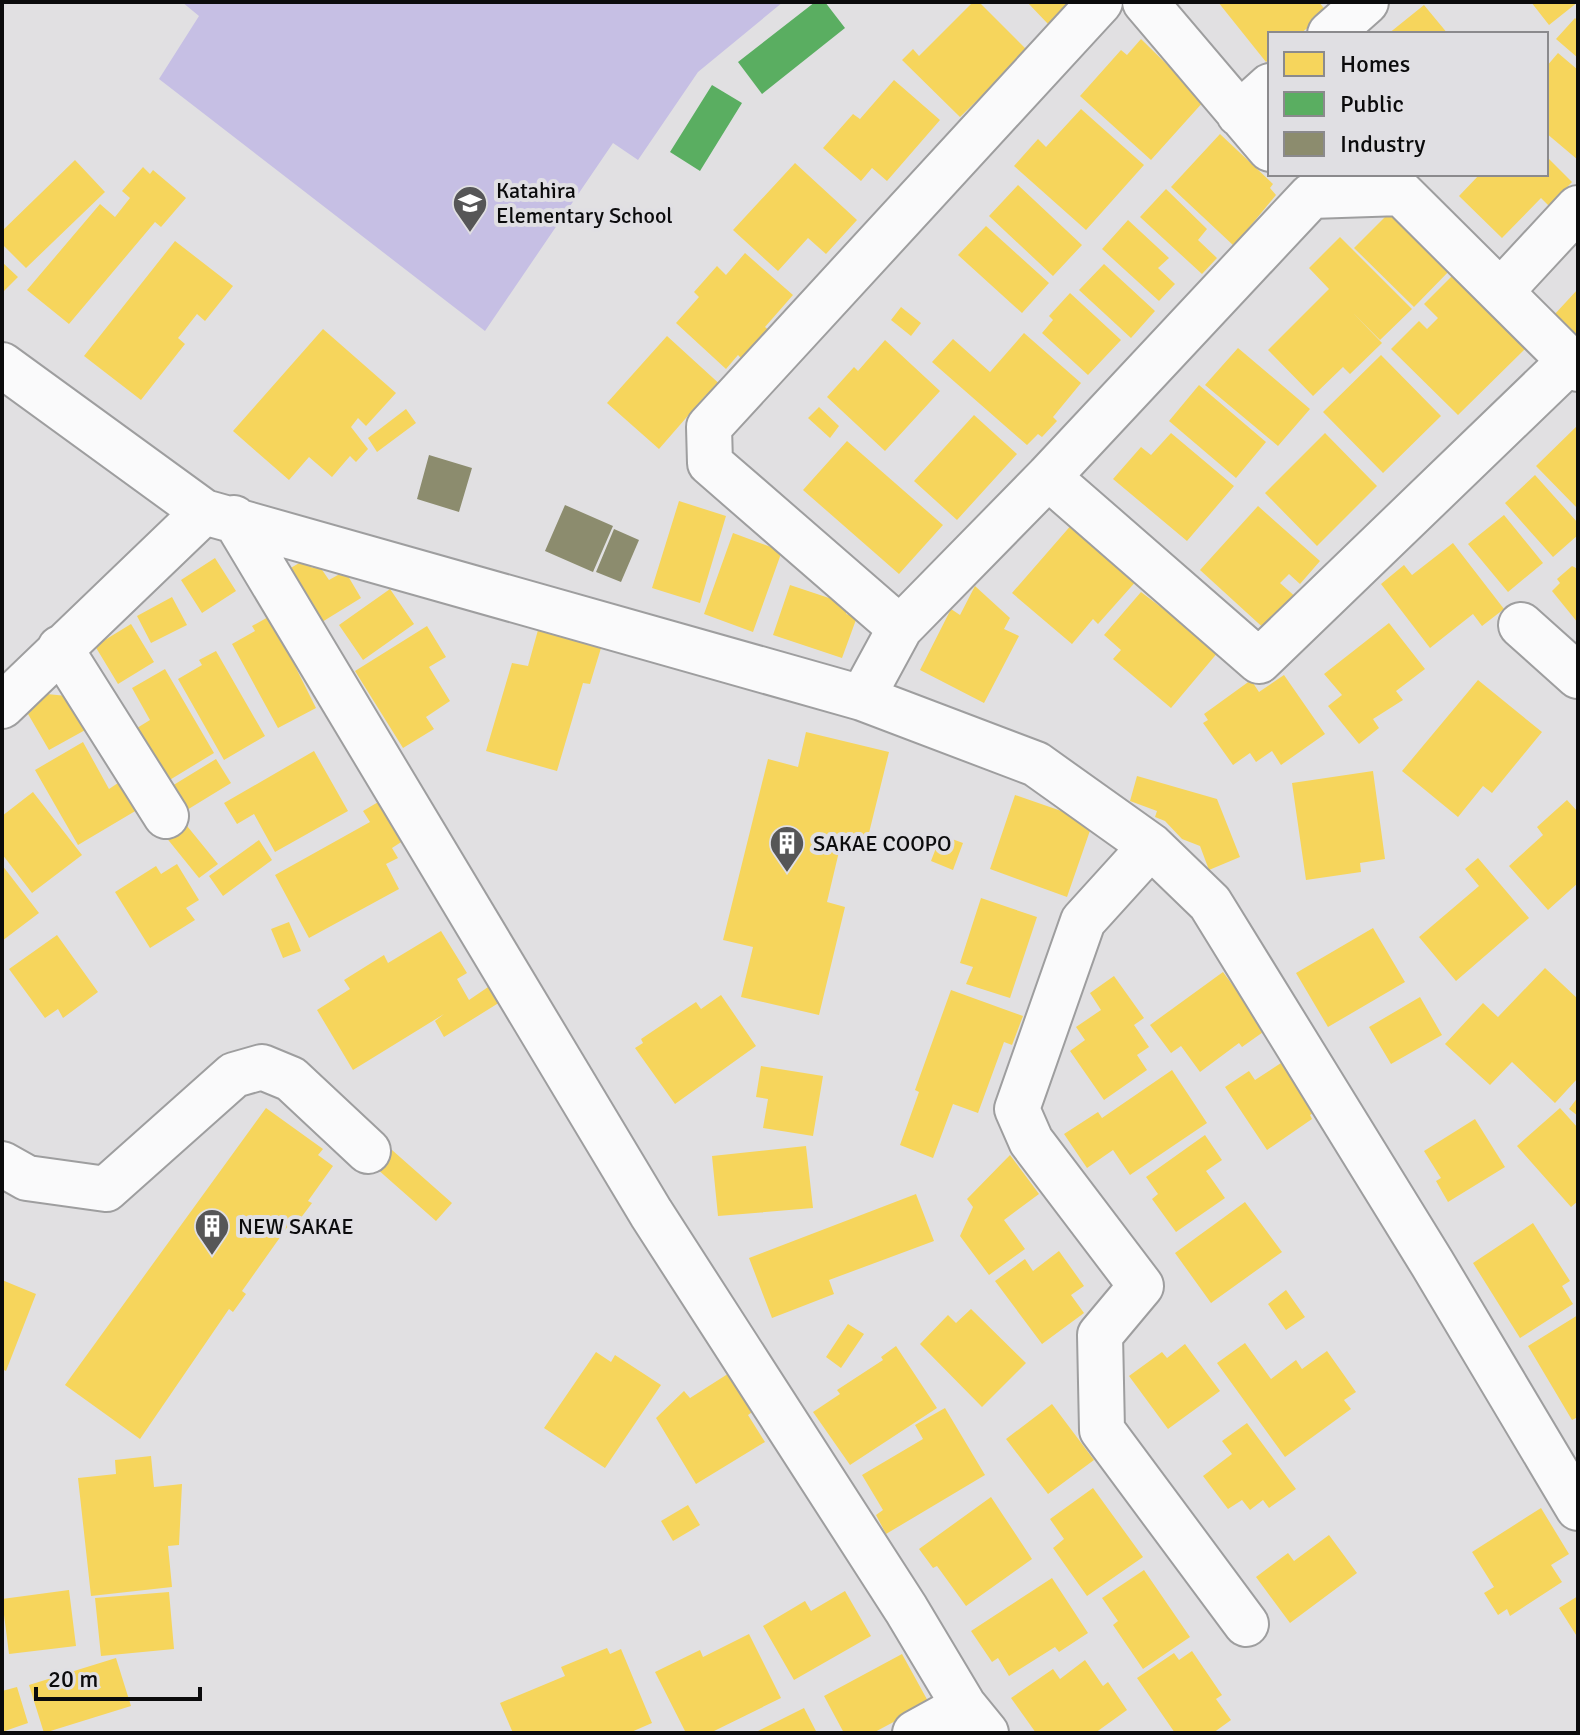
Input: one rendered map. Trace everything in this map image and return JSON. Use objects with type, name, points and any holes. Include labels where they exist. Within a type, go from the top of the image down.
[{"type":"street","points":[[900,628],[710,463],[709,427],[1100,2]]},
{"type":"street","points":[[1145,2],[1254,100],[1268,143]]},
{"type":"street","points":[[1332,32],[1366,2]]},
{"type":"street","points":[[862,698],[900,628],[1048,477],[1301,185],[1401,193],[1502,290],[1574,365],[1259,661],[1048,477]]},
{"type":"street","points":[[1502,290],[1578,208]]},
{"type":"street","points":[[2,365],[219,515],[862,698],[1036,764],[1151,846],[1210,903],[1432,1263],[1578,1508]]},
{"type":"street","points":[[2,706],[60,648],[219,515]]},
{"type":"street","points":[[219,515],[651,1213],[975,1720],[915,1733]]},
{"type":"street","points":[[1521,625],[1578,676]]},
{"type":"street","points":[[60,648],[166,816]]},
{"type":"street","points":[[1151,846],[1083,921],[1017,1109],[1031,1141],[1141,1286],[1100,1335],[1102,1430],[1246,1624]]},
{"type":"street","points":[[2,1164],[27,1178],[106,1189],[234,1075],[262,1067],[291,1079],[368,1151]]},
{"type":"shaded area","points":[[182,2],[783,2],[698,72],[638,160],[613,143],[485,331],[159,79],[199,16]]},
{"type":"building: Homes","points":[[973,2],[979,2],[1028,51],[960,117],[902,60],[913,49],[919,56]]},
{"type":"building: Homes","points":[[1027,2],[1072,2],[1049,25]]},
{"type":"building: Homes","points":[[1218,2],[1319,2],[1327,12],[1302,32],[1268,32],[1266,62]]},
{"type":"building: Homes","points":[[1531,2],[1578,2],[1549,25]]},
{"type":"building: Homes","points":[[1424,5],[1446,32],[1390,32]]},
{"type":"building: Homes","points":[[1575,18],[1578,21],[1578,58],[1556,39]]},
{"type":"building: Homes","points":[[1141,39],[1204,101],[1151,160],[1080,96],[1121,50],[1127,55]]},
{"type":"building: Homes","points":[[1558,53],[1578,70],[1578,160],[1548,135],[1548,65]]},
{"type":"building: Homes","points":[[894,80],[940,120],[887,181],[872,168],[861,181],[823,148],[853,114],[860,119]]},
{"type":"building: Homes","points":[[1081,109],[1144,165],[1086,230],[1014,166],[1038,139],[1046,147]]},
{"type":"building: Homes","points":[[1220,134],[1273,184],[1270,188],[1276,195],[1234,246],[1171,187]]},
{"type":"building: Homes","points":[[1548,158],[1572,182],[1549,206],[1541,198],[1502,238],[1459,196],[1478,176],[1548,176]]},
{"type":"building: Homes","points":[[75,160],[105,192],[26,268],[2,244],[2,231]]},
{"type":"building: Homes","points":[[795,163],[857,220],[826,254],[808,238],[778,271],[733,230]]},
{"type":"building: Homes","points":[[143,167],[150,174],[153,170],[186,198],[161,227],[155,222],[69,324],[27,290],[100,204],[115,217],[130,198],[122,191]]},
{"type":"building: Homes","points":[[1018,185],[1082,245],[1053,276],[989,216]]},
{"type":"building: Homes","points":[[1166,189],[1207,229],[1198,240],[1217,258],[1202,274],[1140,217]]},
{"type":"building: Homes","points":[[1394,208],[1453,267],[1414,307],[1354,248]]},
{"type":"building: Homes","points":[[1128,220],[1169,258],[1158,268],[1175,284],[1159,301],[1102,249]]},
{"type":"building: Homes","points":[[986,226],[1049,283],[1022,313],[958,255]]},
{"type":"building: Homes","points":[[1340,237],[1412,309],[1380,340],[1353,313],[1382,343],[1350,374],[1343,367],[1313,396],[1268,350],[1329,289],[1309,268]]},
{"type":"building: Homes","points":[[175,241],[233,286],[205,321],[197,314],[178,338],[185,344],[141,400],[84,356]]},
{"type":"building: Homes","points":[[745,253],[793,295],[765,327],[770,331],[743,360],[738,355],[726,369],[676,323],[699,297],[694,292],[717,266],[726,275]]},
{"type":"building: Homes","points":[[2,262],[18,277],[2,293]]},
{"type":"building: Homes","points":[[1104,264],[1155,311],[1131,338],[1079,290]]},
{"type":"building: Homes","points":[[1452,276],[1525,349],[1458,415],[1391,349],[1419,321],[1427,329],[1438,318],[1424,304]]},
{"type":"building: Homes","points":[[1578,289],[1578,337],[1554,315]]},
{"type":"building: Homes","points":[[1070,293],[1121,340],[1088,375],[1042,333],[1053,320],[1049,316]]},
{"type":"building: Homes","points":[[901,307],[921,323],[911,336],[891,320]]},
{"type":"building: Homes","points":[[323,329],[396,393],[366,426],[358,418],[351,427],[368,449],[356,462],[350,456],[332,477],[309,457],[289,480],[233,431]]},
{"type":"building: Homes","points":[[1024,333],[1081,383],[1053,417],[1057,421],[1042,437],[1038,434],[1027,445],[932,362],[953,339],[990,372]]},
{"type":"building: Homes","points":[[667,336],[724,388],[713,401],[706,395],[659,449],[607,403]]},
{"type":"building: Homes","points":[[885,340],[940,391],[885,451],[827,397],[854,367],[858,371]]},
{"type":"building: Homes","points":[[1238,348],[1310,409],[1278,446],[1205,385]]},
{"type":"building: Homes","points":[[1381,355],[1441,416],[1383,473],[1323,412]]},
{"type":"building: Homes","points":[[1199,385],[1266,442],[1236,478],[1169,421]]},
{"type":"building: Homes","points":[[819,407],[839,426],[830,438],[808,418]]},
{"type":"building: Homes","points":[[406,409],[416,423],[377,452],[368,438]]},
{"type":"building: Homes","points":[[974,415],[1017,454],[957,520],[914,481]]},
{"type":"building: Homes","points":[[1578,425],[1578,509],[1536,466]]},
{"type":"building: Homes","points":[[1171,433],[1234,486],[1187,541],[1113,479],[1141,447],[1151,455]]},
{"type":"building: Homes","points":[[1325,433],[1377,486],[1317,546],[1265,493]]},
{"type":"building: Homes","points":[[847,441],[943,525],[899,574],[803,490]]},
{"type":"building: Homes","points":[[1535,475],[1578,523],[1578,535],[1553,557],[1505,503]]},
{"type":"building: Homes","points":[[679,501],[726,516],[700,603],[652,588]]},
{"type":"building: Homes","points":[[1258,506],[1320,561],[1300,584],[1289,574],[1280,583],[1298,599],[1269,633],[1200,570]]},
{"type":"building: Homes","points":[[1504,515],[1543,563],[1508,592],[1468,544]]},
{"type":"building: Homes","points":[[1073,523],[1138,579],[1098,624],[1093,619],[1072,644],[1012,593]]},
{"type":"building: Homes","points":[[733,533],[782,551],[753,632],[704,614]]},
{"type":"building: Homes","points":[[1453,543],[1504,609],[1482,626],[1473,614],[1430,648],[1381,584],[1404,565],[1412,575]]},
{"type":"building: Homes","points":[[215,558],[236,591],[202,613],[181,580]]},
{"type":"building: Homes","points":[[306,559],[312,568],[318,564],[329,580],[345,571],[361,598],[322,622],[289,569]]},
{"type":"building: Homes","points":[[1572,566],[1578,569],[1578,623],[1552,591],[1560,583],[1557,579]]},
{"type":"building: Homes","points":[[790,585],[838,601],[838,604],[848,608],[846,614],[857,617],[842,658],[773,635]]},
{"type":"building: Homes","points":[[975,586],[1010,618],[1004,629],[1019,636],[984,703],[920,670],[951,609],[960,615]]},
{"type":"building: Homes","points":[[390,589],[414,624],[363,660],[339,625]]},
{"type":"building: Homes","points":[[1141,592],[1219,651],[1171,708],[1113,659],[1121,650],[1104,635]]},
{"type":"building: Homes","points":[[172,597],[187,625],[151,643],[137,616]]},
{"type":"building: Homes","points":[[270,616],[316,708],[278,728],[232,644],[255,631],[252,626]]},
{"type":"building: Homes","points":[[1389,623],[1425,669],[1396,691],[1403,700],[1373,719],[1379,728],[1359,744],[1328,706],[1342,695],[1324,674]]},
{"type":"building: Homes","points":[[131,624],[154,662],[118,684],[95,646]]},
{"type":"building: Homes","points":[[427,626],[446,657],[429,667],[450,701],[426,717],[434,729],[403,748],[355,671]]},
{"type":"building: Homes","points":[[538,630],[601,648],[590,684],[583,683],[557,771],[486,751],[512,663],[528,666]]},
{"type":"building: Homes","points":[[216,651],[265,736],[224,760],[178,679],[202,665],[199,660]]},
{"type":"building: Homes","points":[[165,669],[214,753],[168,781],[137,728],[150,720],[132,688]]},
{"type":"building: Homes","points":[[1284,675],[1325,734],[1281,765],[1272,751],[1256,762],[1250,753],[1233,765],[1203,723],[1208,720],[1204,714],[1251,680],[1259,692]]},
{"type":"building: Homes","points":[[1478,680],[1542,732],[1492,793],[1483,786],[1458,817],[1402,771]]},
{"type":"building: Homes","points":[[47,694],[67,696],[87,729],[49,750],[28,714]]},
{"type":"building: Homes","name":"SAKAE COOPO","points":[[806,732],[889,752],[866,845],[842,839],[827,902],[845,907],[819,1015],[741,997],[753,947],[723,940],[768,759],[798,767]]},
{"type":"building: Homes","points":[[83,742],[109,789],[121,781],[137,810],[78,845],[35,770]]},
{"type":"building: Homes","points":[[314,751],[348,811],[275,852],[254,814],[237,824],[224,803]]},
{"type":"building: Homes","points":[[216,759],[231,783],[182,813],[167,789]]},
{"type":"building: Homes","points":[[1373,771],[1385,859],[1360,863],[1361,872],[1306,880],[1292,783]]},
{"type":"building: Homes","points":[[1137,776],[1217,799],[1240,857],[1209,870],[1200,846],[1182,839],[1165,821],[1155,817],[1157,811],[1130,801]]},
{"type":"building: Homes","points":[[33,792],[82,855],[32,893],[2,854],[2,816]]},
{"type":"building: Homes","points":[[1015,795],[1093,822],[1067,897],[990,869]]},
{"type":"building: Homes","points":[[385,798],[409,837],[392,848],[398,858],[386,864],[399,889],[309,938],[275,875],[370,822],[363,811]]},
{"type":"building: Homes","points":[[1567,800],[1578,812],[1578,883],[1548,910],[1509,866],[1543,835],[1537,827]]},
{"type":"building: Homes","points":[[183,821],[218,864],[199,878],[165,836]]},
{"type":"building: Homes","points":[[941,835],[963,843],[953,870],[931,861]]},
{"type":"building: Homes","points":[[259,840],[272,860],[223,896],[209,876]]},
{"type":"building: Homes","points":[[1478,858],[1529,918],[1456,981],[1419,937],[1479,886],[1465,869]]},
{"type":"building: Homes","points":[[177,864],[199,900],[186,908],[195,920],[150,948],[115,892],[156,866],[161,874]]},
{"type":"building: Homes","points":[[2,865],[39,913],[2,941]]},
{"type":"building: Homes","points":[[981,898],[1037,917],[1010,998],[966,984],[973,967],[960,963]]},
{"type":"building: Homes","points":[[289,922],[301,951],[283,958],[271,929]]},
{"type":"building: Homes","points":[[1373,928],[1405,982],[1328,1027],[1296,973]]},
{"type":"building: Homes","points":[[441,931],[467,973],[457,979],[469,1000],[494,983],[505,999],[444,1037],[435,1021],[444,1014],[353,1070],[317,1010],[350,989],[344,980],[384,955],[388,963]]},
{"type":"building: Homes","points":[[57,935],[98,992],[63,1018],[58,1009],[45,1018],[9,969]]},
{"type":"building: Homes","points":[[1545,968],[1578,999],[1578,1078],[1555,1103],[1512,1062],[1490,1085],[1445,1044],[1483,1003],[1498,1017]]},
{"type":"building: Homes","points":[[1223,972],[1266,1030],[1242,1047],[1239,1043],[1200,1072],[1181,1046],[1171,1053],[1150,1025]]},
{"type":"building: Homes","points":[[1114,976],[1144,1018],[1134,1025],[1149,1047],[1137,1055],[1147,1070],[1104,1100],[1070,1051],[1085,1040],[1076,1027],[1101,1010],[1090,993]]},
{"type":"building: Homes","points":[[951,990],[1023,1016],[1012,1045],[1004,1042],[978,1113],[953,1104],[933,1158],[900,1145],[919,1092],[915,1090]]},
{"type":"building: Homes","points":[[721,995],[756,1046],[675,1104],[635,1048],[643,1043],[641,1039],[696,1002],[701,1009]]},
{"type":"building: Homes","points":[[1420,997],[1442,1035],[1391,1064],[1369,1027]]},
{"type":"building: Homes","points":[[1281,1063],[1315,1112],[1310,1115],[1312,1119],[1267,1150],[1225,1087],[1249,1071],[1255,1080]]},
{"type":"building: Homes","points":[[761,1066],[823,1076],[813,1136],[763,1128],[768,1099],[756,1097]]},
{"type":"building: Homes","points":[[1172,1070],[1207,1123],[1130,1175],[1113,1150],[1087,1168],[1064,1134],[1098,1112],[1102,1118]]},
{"type":"building: Homes","points":[[1578,1097],[1578,1116],[1569,1109]]},
{"type":"building: Homes","name":"NEW SAKAE","points":[[266,1108],[323,1149],[318,1155],[333,1166],[308,1201],[312,1203],[297,1223],[293,1219],[242,1291],[246,1294],[233,1312],[229,1309],[140,1439],[65,1385]]},
{"type":"building: Homes","points":[[1560,1108],[1578,1128],[1578,1201],[1571,1207],[1517,1146]]},
{"type":"building: Homes","points":[[1475,1119],[1505,1167],[1448,1202],[1436,1181],[1441,1178],[1424,1151]]},
{"type":"building: Homes","points":[[1205,1135],[1222,1160],[1206,1171],[1225,1198],[1176,1232],[1152,1199],[1158,1194],[1146,1177]]},
{"type":"building: Homes","points":[[806,1146],[813,1208],[718,1216],[712,1156]]},
{"type":"building: Homes","points":[[392,1150],[452,1203],[436,1221],[376,1168]]},
{"type":"building: Homes","points":[[1010,1155],[1039,1194],[1004,1220],[1025,1249],[989,1275],[960,1236],[973,1207],[967,1199]]},
{"type":"building: Homes","points":[[916,1194],[934,1241],[829,1280],[834,1294],[772,1318],[749,1258]]},
{"type":"building: Homes","points":[[1245,1202],[1282,1252],[1211,1303],[1175,1253]]},
{"type":"building: Homes","points":[[1533,1223],[1570,1281],[1562,1286],[1573,1304],[1520,1338],[1473,1263]]},
{"type":"building: Homes","points":[[1059,1251],[1084,1286],[1071,1295],[1084,1313],[1042,1344],[995,1281],[1025,1259],[1033,1271]]},
{"type":"building: Homes","points":[[2,1280],[36,1294],[6,1371],[2,1369]]},
{"type":"building: Homes","points":[[1286,1290],[1305,1317],[1286,1330],[1268,1304]]},
{"type":"building: Homes","points":[[971,1309],[1026,1363],[982,1407],[920,1344],[948,1315],[956,1323]]},
{"type":"building: Homes","points":[[1578,1315],[1578,1417],[1572,1420],[1528,1346]]},
{"type":"building: Homes","points":[[848,1324],[864,1334],[841,1368],[826,1357]]},
{"type":"building: Homes","points":[[1245,1343],[1271,1379],[1296,1360],[1302,1369],[1327,1351],[1356,1392],[1344,1400],[1351,1409],[1285,1457],[1217,1363]]},
{"type":"building: Homes","points":[[1185,1344],[1220,1391],[1168,1429],[1129,1376],[1162,1352],[1167,1358]]},
{"type":"building: Homes","points":[[896,1346],[937,1408],[850,1465],[813,1412],[840,1394],[837,1390],[883,1360],[881,1357]]},
{"type":"building: Homes","points":[[596,1352],[611,1362],[615,1355],[661,1385],[605,1468],[544,1428]]},
{"type":"building: Homes","points":[[734,1370],[758,1408],[748,1415],[765,1442],[696,1484],[656,1418],[684,1391],[690,1398]]},
{"type":"building: Homes","points":[[1052,1404],[1094,1460],[1048,1494],[1006,1439]]},
{"type":"building: Homes","points":[[945,1408],[985,1475],[886,1534],[876,1515],[883,1510],[862,1475],[923,1439],[915,1425]]},
{"type":"building: Homes","points":[[1247,1423],[1296,1489],[1269,1508],[1263,1500],[1250,1510],[1242,1500],[1228,1509],[1203,1476],[1232,1454],[1222,1441]]},
{"type":"building: Homes","points":[[151,1456],[154,1487],[182,1484],[179,1545],[168,1546],[172,1587],[91,1596],[78,1478],[116,1474],[115,1460]]},
{"type":"building: Homes","points":[[1093,1488],[1143,1557],[1087,1596],[1053,1548],[1064,1539],[1050,1519]]},
{"type":"building: Homes","points":[[991,1497],[1032,1559],[966,1606],[937,1566],[933,1568],[919,1549]]},
{"type":"building: Homes","points":[[688,1505],[700,1525],[673,1541],[661,1521]]},
{"type":"building: Homes","points":[[1541,1508],[1569,1554],[1551,1565],[1562,1582],[1510,1616],[1507,1609],[1498,1615],[1484,1593],[1494,1587],[1472,1552]]},
{"type":"building: Homes","points":[[1329,1535],[1357,1573],[1290,1623],[1256,1577],[1288,1553],[1294,1561]]},
{"type":"building: Homes","points":[[1144,1570],[1190,1637],[1143,1669],[1113,1625],[1118,1621],[1102,1598]]},
{"type":"building: Homes","points":[[1052,1578],[1088,1633],[1059,1652],[1055,1647],[1009,1676],[998,1658],[992,1662],[971,1631]]},
{"type":"building: Homes","points":[[69,1590],[76,1646],[9,1654],[2,1599]]},
{"type":"building: Homes","points":[[845,1591],[871,1636],[794,1680],[763,1626],[805,1601],[811,1611]]},
{"type":"building: Homes","points":[[169,1592],[174,1649],[101,1656],[95,1598]]},
{"type":"building: Homes","points":[[1578,1596],[1578,1638],[1559,1608]]},
{"type":"building: Homes","points":[[749,1634],[781,1698],[710,1733],[686,1733],[655,1672],[700,1650],[703,1657]]},
{"type":"building: Homes","points":[[607,1648],[610,1654],[621,1649],[652,1723],[629,1733],[513,1733],[500,1703],[565,1676],[561,1667]]},
{"type":"building: Homes","points":[[1192,1651],[1222,1695],[1216,1699],[1231,1720],[1213,1733],[1175,1733],[1137,1678],[1174,1653],[1179,1660]]},
{"type":"building: Homes","points":[[902,1654],[929,1703],[873,1733],[844,1733],[824,1696]]},
{"type":"building: Homes","points":[[116,1658],[131,1706],[44,1733],[29,1685]]},
{"type":"building: Homes","points":[[1085,1660],[1103,1686],[1108,1682],[1127,1710],[1095,1733],[1036,1733],[1011,1698],[1053,1669],[1060,1679]]},
{"type":"building: Homes","points":[[17,1687],[28,1723],[2,1732],[2,1691]]},
{"type":"building: Homes","points":[[804,1708],[817,1733],[754,1733]]},
{"type":"building: Public","points":[[815,2],[825,2],[845,28],[762,94],[738,62]]},
{"type":"building: Public","points":[[712,85],[742,103],[700,171],[670,152]]},
{"type":"building: Industry","points":[[429,455],[472,468],[459,512],[417,499]]},
{"type":"building: Industry","points":[[565,505],[613,526],[593,572],[545,551]]},
{"type":"building: Industry","points":[[614,529],[639,540],[621,582],[596,572]]},
{"type":"place","name":"Katahira Elementary School","points":[[470,234]]},
{"type":"place","name":"SAKAE COOPO","points":[[787,874]]},
{"type":"place","name":"NEW SAKAE","points":[[212,1257]]}]
